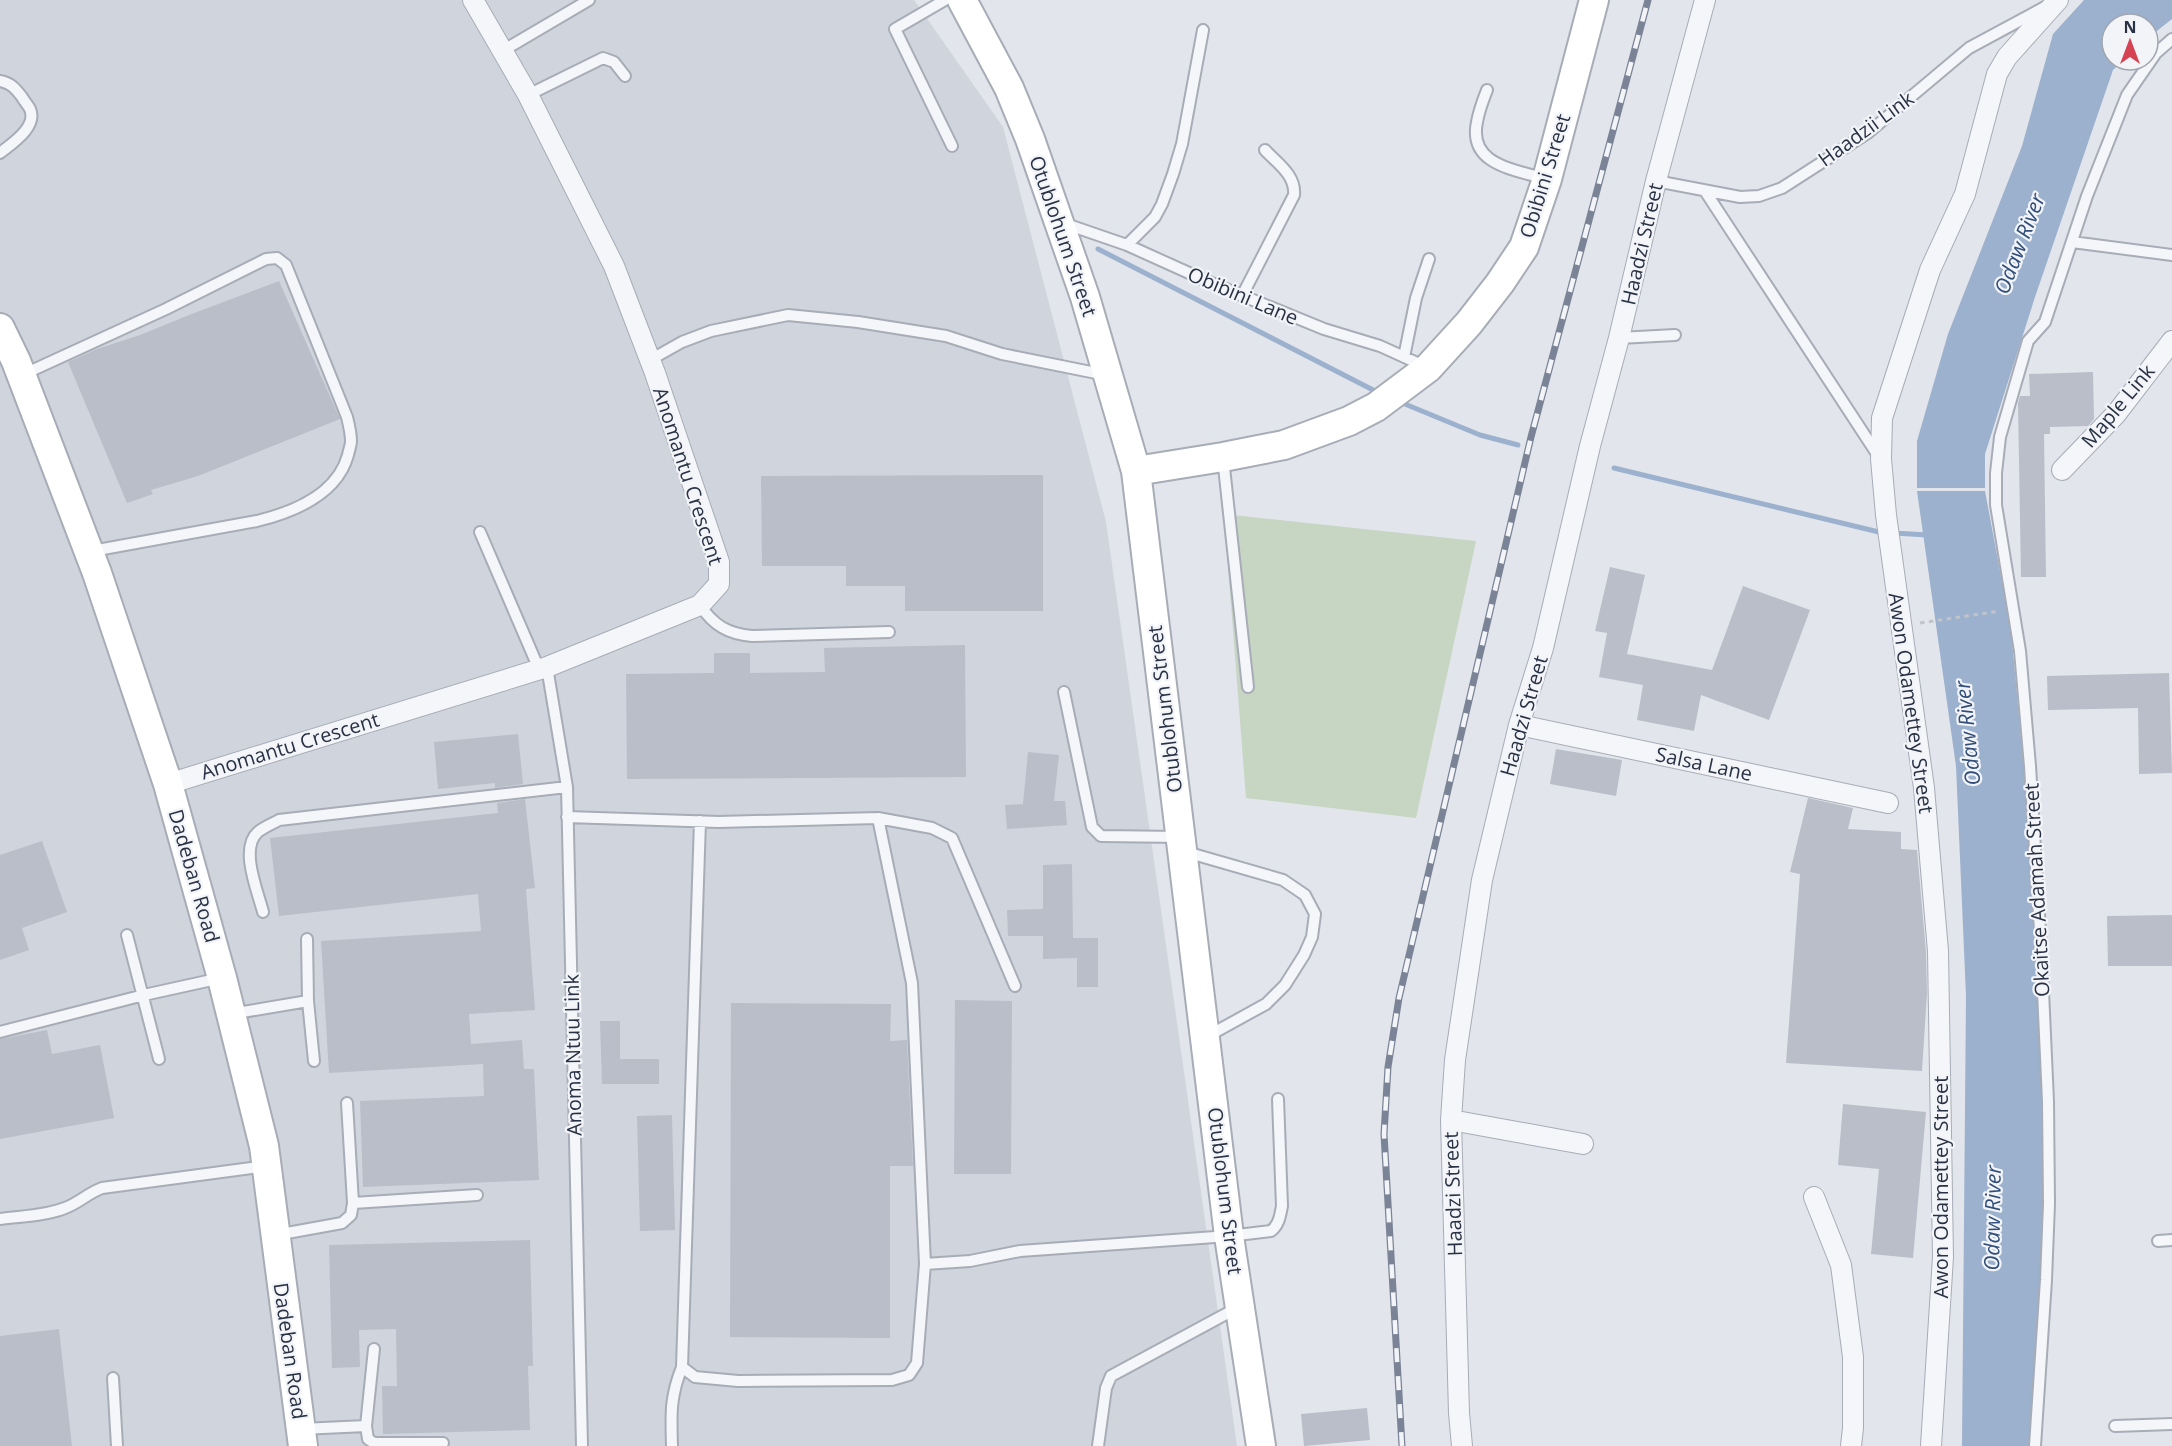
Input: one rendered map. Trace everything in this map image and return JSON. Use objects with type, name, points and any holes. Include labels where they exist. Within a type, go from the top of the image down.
[{"type":"street","name":"Anomantu Crescent","points":[[168,784],[543,668],[700,605],[719,584],[719,562],[650,360],[614,266],[528,95],[473,0]]},
{"type":"street","name":"Otublohum Street","points":[[963,0],[1008,88],[1030,139],[1060,222],[1136,471],[1229,1236],[1261,1446]]},
{"type":"street","name":"Obibini Street","points":[[1136,471],[1222,458],[1284,445],[1349,421],[1376,407],[1416,362],[1469,323],[1524,247],[1547,179],[1594,0]]},
{"type":"street","name":"Haadzi Street","points":[[1462,1446],[1451,1120],[1455,1060],[1482,880],[1519,725],[1543,648],[1590,446],[1619,338],[1656,182],[1705,0]]},
{"type":"street","name":"Awon Odamettey Street","points":[[1931,1446],[1944,1257],[1938,951],[1924,788],[1886,515],[1881,459],[1882,418],[1930,270],[1965,194],[1997,74],[2007,57],[2057,0]]},
{"type":"street","name":"Dadeban Road","points":[[0,328],[89,552],[168,784],[222,978],[264,1146],[302,1437]]},
{"type":"street","name":"Maple Link","points":[[2062,470],[2116,414],[2172,341]]},
{"type":"street","name":"Salsa Lane","points":[[1519,725],[1888,803]]},
{"type":"street","points":[[1451,1120],[1583,1144]]},
{"type":"street","points":[[1814,1197],[1841,1265],[1853,1357],[1851,1446]]},
{"type":"lane","points":[[504,50],[589,0]]},
{"type":"lane","points":[[945,0],[895,29],[952,146]]},
{"type":"lane","name":"Haadzii Link","points":[[1656,182],[1740,197],[1759,196],[1782,188],[1869,132],[1969,48],[2057,0]]},
{"type":"lane","points":[[1128,245],[1155,217],[1173,174],[1182,144],[1203,30]]},
{"type":"lane","points":[[2172,39],[2156,53],[2127,95],[2087,195],[2072,242],[2172,255]]},
{"type":"lane","points":[[528,95],[603,58],[614,62],[625,76]]},
{"type":"lane","points":[[0,81],[9,82],[14,86],[30,108],[31,114],[22,136],[0,153]]},
{"type":"lane","points":[[1487,90],[1477,123],[1476,136],[1480,150],[1501,165],[1547,179]]},
{"type":"lane","points":[[1242,296],[1294,195],[1295,185],[1292,179],[1265,150]]},
{"type":"lane","points":[[1705,191],[1881,459]]},
{"type":"lane","name":"Obibini Lane","points":[[1060,222],[1128,245],[1242,296],[1324,329],[1380,346],[1416,362]]},
{"type":"lane","name":"Okaitse Adamah Street","points":[[2035,1446],[2047,1258],[2048,1101],[2034,814],[2020,651],[1996,505],[1996,473],[2000,437],[2028,341],[2045,322],[2072,242]]},
{"type":"lane","points":[[15,367],[166,309],[266,259],[277,258],[286,265],[347,417],[351,442],[345,465],[329,488],[306,504],[281,515],[257,521],[89,552]]},
{"type":"lane","points":[[1416,362],[1416,298],[1429,260]]},
{"type":"lane","points":[[650,360],[682,342],[711,331],[788,315],[858,322],[946,336],[1002,354],[1108,375]]},
{"type":"lane","points":[[1619,338],[1676,335]]},
{"type":"lane","points":[[1222,458],[1248,687]]},
{"type":"lane","name":"Anoma Ntuu Link","points":[[480,532],[543,668],[567,786],[582,1446]]},
{"type":"lane","points":[[700,605],[709,618],[734,634],[752,636],[889,632]]},
{"type":"lane","points":[[1064,692],[1092,827],[1101,836],[1182,844],[1283,880],[1305,895],[1315,914],[1312,937],[1304,955],[1285,985],[1266,1004],[1205,1038]]},
{"type":"lane","points":[[263,912],[249,855],[250,842],[258,832],[279,820],[567,786]]},
{"type":"lane","points":[[567,817],[700,821],[878,818],[932,828],[952,838],[1015,986]]},
{"type":"lane","points":[[682,1366],[694,1377],[738,1381],[892,1380],[909,1375],[916,1363],[925,1264],[912,983],[878,818]]},
{"type":"lane","points":[[672,1446],[670,1406],[682,1366],[700,821]]},
{"type":"lane","points":[[127,935],[159,1059]]},
{"type":"lane","points":[[307,939],[308,1001],[314,1061]]},
{"type":"lane","points":[[0,1032],[144,995],[222,978]]},
{"type":"lane","points":[[231,1014],[308,1001]]},
{"type":"lane","points":[[925,1264],[970,1261],[1020,1251],[1271,1231],[1279,1219],[1282,1194],[1278,1099]]},
{"type":"lane","points":[[275,1235],[342,1223],[351,1215],[353,1203],[347,1103]]},
{"type":"lane","points":[[0,1219],[64,1209],[102,1188],[267,1166]]},
{"type":"lane","points":[[353,1203],[477,1196]]},
{"type":"lane","points":[[2158,1241],[2172,1240]]},
{"type":"lane","points":[[1098,1446],[1106,1388],[1111,1376],[1240,1306]]},
{"type":"lane","points":[[374,1349],[366,1426],[367,1438],[372,1442],[443,1443]]},
{"type":"lane","points":[[113,1378],[117,1446]]},
{"type":"lane","points":[[2115,1426],[2172,1424]]},
{"type":"lane","points":[[302,1437],[366,1426]]},
{"type":"path","points":[[1901,626],[2013,609]]},
{"type":"shaded area","points":[[0,0],[914,0],[1003,127],[1106,522],[1237,1446],[0,1446]]},
{"type":"green space","points":[[1224,514],[1476,541],[1416,818],[1246,798]]},
{"type":"water","name":"Odaw River","points":[[2084,0],[2172,0],[2172,19],[2160,28],[2160,12],[2100,12],[2100,72],[2112,72],[2035,297],[1985,454],[1985,488],[1917,488],[1917,441],[1948,334],[2022,146],[2053,34]]},
{"type":"water","name":"Odaw River","points":[[1917,491],[1985,491],[2011,630],[2030,834],[2043,1117],[2043,1237],[2029,1446],[1962,1446],[1966,996],[1956,766]]},
{"type":"building","points":[[279,281],[340,419],[198,476],[151,490],[153,494],[127,503],[68,362]]},
{"type":"building","points":[[2093,372],[2094,419],[2088,426],[2050,427],[2050,434],[2044,434],[2046,577],[2021,577],[2018,403],[2020,396],[2030,396],[2029,374]]},
{"type":"building","points":[[1043,475],[1043,611],[905,611],[905,586],[846,586],[846,566],[762,566],[761,476]]},
{"type":"building","points":[[1610,567],[1645,575],[1627,654],[1712,670],[1743,586],[1810,610],[1769,720],[1701,695],[1694,731],[1637,720],[1643,685],[1599,677],[1607,633],[1595,631]]},
{"type":"building","points":[[965,645],[966,777],[627,779],[626,674],[714,673],[714,653],[750,653],[750,673],[825,672],[824,648]]},
{"type":"building","points":[[2169,673],[2172,773],[2139,774],[2138,708],[2048,710],[2047,676]]},
{"type":"building","points":[[518,734],[523,784],[495,788],[495,783],[438,789],[434,742]]},
{"type":"building","points":[[1556,749],[1622,760],[1616,796],[1550,784]]},
{"type":"building","points":[[1028,752],[1059,755],[1054,801],[1065,801],[1067,825],[1007,829],[1005,805],[1023,804]]},
{"type":"building","points":[[1808,798],[1853,808],[1848,829],[1901,832],[1901,849],[1917,850],[1926,952],[1927,993],[1922,1071],[1786,1063],[1800,874],[1790,872]]},
{"type":"building","points":[[525,799],[535,888],[526,889],[535,1010],[469,1014],[471,1044],[522,1040],[524,1069],[534,1069],[539,1180],[363,1187],[360,1101],[484,1096],[483,1064],[329,1073],[321,941],[481,931],[478,894],[279,916],[270,838],[498,813],[497,803]]},
{"type":"building","points":[[42,841],[67,912],[22,928],[29,950],[0,960],[0,855]]},
{"type":"building","points":[[1072,864],[1073,938],[1098,938],[1098,987],[1077,987],[1077,958],[1043,959],[1043,936],[1008,936],[1007,910],[1043,909],[1043,865]]},
{"type":"building","points":[[2172,915],[2172,966],[2108,966],[2107,916]]},
{"type":"building","points":[[955,1000],[1012,1001],[1011,1174],[954,1174]]},
{"type":"building","points":[[731,1003],[891,1004],[890,1041],[907,1040],[913,1166],[890,1166],[890,1338],[730,1337]]},
{"type":"building","points":[[600,1021],[620,1021],[620,1059],[659,1059],[659,1084],[602,1084]]},
{"type":"building","points":[[47,1030],[52,1054],[100,1045],[114,1118],[0,1139],[0,1039]]},
{"type":"building","points":[[1843,1104],[1926,1112],[1913,1258],[1871,1254],[1879,1169],[1838,1165]]},
{"type":"building","points":[[672,1115],[675,1230],[640,1231],[637,1116]]},
{"type":"building","points":[[530,1240],[533,1366],[528,1366],[530,1430],[383,1434],[382,1386],[397,1386],[396,1329],[359,1330],[360,1367],[332,1368],[329,1245]]},
{"type":"building","points":[[59,1329],[72,1446],[0,1446],[0,1336]]},
{"type":"building","points":[[1367,1408],[1370,1440],[1304,1446],[1301,1414]]},
{"type":"waterway","points":[[1098,249],[1377,392]]},
{"type":"waterway","points":[[1400,402],[1480,435],[1518,445]]},
{"type":"waterway","points":[[1614,468],[1883,533]]},
{"type":"waterway","points":[[1893,533],[1928,535]]},
{"type":"railway","points":[[1402,1446],[1384,1134],[1388,1067],[1399,998],[1531,437],[1648,0]]}]
